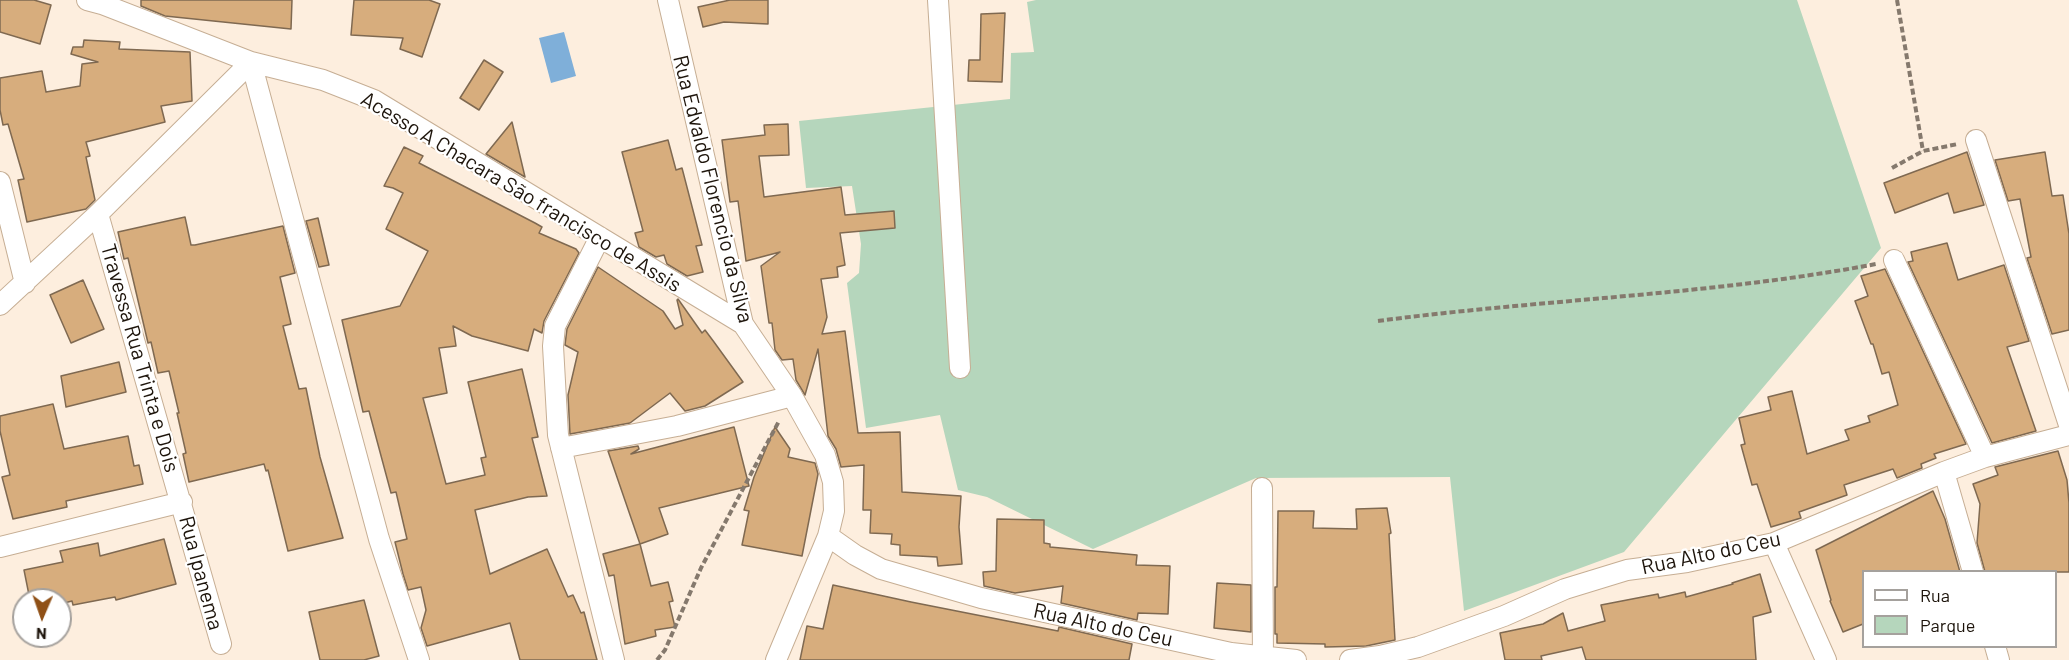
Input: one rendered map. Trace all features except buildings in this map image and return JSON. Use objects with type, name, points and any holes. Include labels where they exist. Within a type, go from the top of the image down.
[{"type":"street","name":"Rua Edvaldo Florencio da Silva","points":[[668,0],[743,324],[792,396],[825,455],[833,483],[834,511],[828,536],[776,660]]},
{"type":"street","points":[[938,0],[960,368]]},
{"type":"street","name":"Acesso A Chacara São francisco de Assis","points":[[98,1],[251,63],[323,80],[374,100],[743,324]]},
{"type":"street","points":[[0,305],[98,214],[251,63],[379,539],[419,660]]},
{"type":"street","points":[[1976,140],[2069,425]]},
{"type":"street","points":[[0,182],[25,283]]},
{"type":"street","name":"Travessa Rua Trinta e Dois","points":[[98,214],[182,502]]},
{"type":"street","points":[[600,237],[555,326],[553,346],[558,435],[614,660]]},
{"type":"street","points":[[1894,260],[1985,457]]},
{"type":"street","points":[[561,448],[677,426],[792,396]]},
{"type":"street","name":"Rua Alto do Ceu","points":[[1350,660],[1418,647],[1504,616],[1565,589],[1627,570],[1687,562],[1774,543],[1944,472],[1985,457],[2069,435]]},
{"type":"street","points":[[1944,472],[1972,570]]},
{"type":"street","points":[[1262,488],[1263,659]]},
{"type":"street","points":[[0,547],[182,502]]},
{"type":"street","name":"Rua Ipanema","points":[[182,502],[221,644]]},
{"type":"street","name":"Rua Alto do Ceu","points":[[828,536],[855,555],[881,569],[981,598],[1231,653],[1263,659],[1296,660]]},
{"type":"street","points":[[1774,543],[1826,660]]},
{"type":"path","points":[[1897,0],[1923,151]]},
{"type":"path","points":[[1892,168],[1923,151],[1976,140]]},
{"type":"path","points":[[1378,321],[1464,309],[1808,277],[1894,260]]},
{"type":"path","points":[[657,660],[665,650],[701,567],[792,396]]},
{"type":"green space","points":[[1036,0],[1797,0],[1881,248],[1624,552],[1464,611],[1450,477],[1256,478],[1093,549],[987,497],[958,490],[940,415],[866,428],[847,283],[859,273],[861,244],[852,186],[806,188],[799,121],[1010,99],[1011,53],[1034,52],[1027,2]]},
{"type":"water","points":[[564,32],[576,76],[551,83],[539,38]]}]
